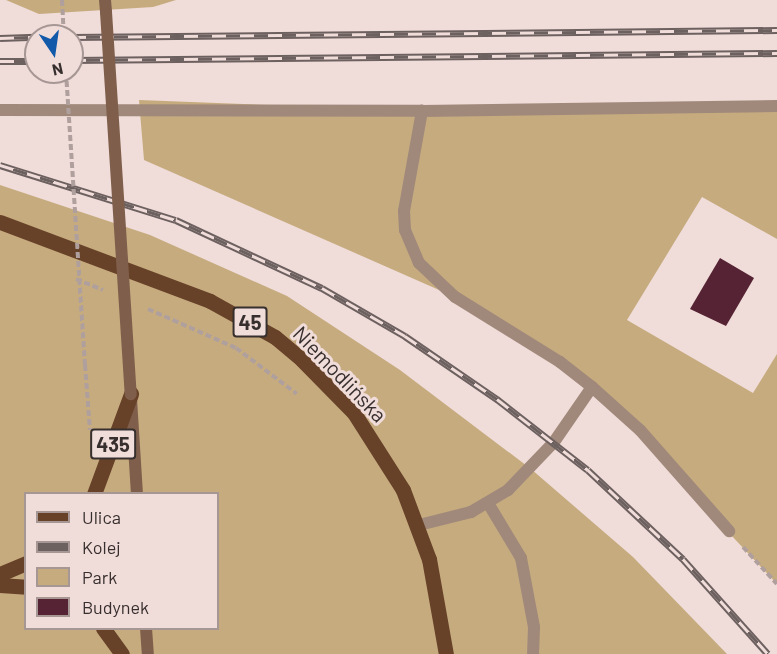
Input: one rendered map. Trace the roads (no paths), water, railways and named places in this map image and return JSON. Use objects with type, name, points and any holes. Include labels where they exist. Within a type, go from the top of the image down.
[{"type":"main road","name":"435","points":[[105,6],[137,492]]},
{"type":"main road","name":"Niemodlińska","points":[[0,222],[165,282],[243,318],[275,337],[302,360],[366,429],[386,458],[419,525]]},
{"type":"main road","name":"435","points":[[95,492],[131,394]]},
{"type":"main road","name":"45","points":[[419,525],[436,587],[446,654]]},
{"type":"main road","points":[[0,574],[24,564]]},
{"type":"main road","points":[[0,585],[24,587]]},
{"type":"main road","points":[[104,630],[122,654]]},
{"type":"main road","points":[[146,630],[147,654]]},
{"type":"street","points":[[0,110],[422,111],[777,106]]},
{"type":"street","points":[[422,111],[404,211],[405,230],[419,263],[455,297],[560,362],[592,387],[640,430],[729,531]]},
{"type":"street","points":[[419,525],[471,512],[488,503],[531,470],[592,387]]},
{"type":"street","points":[[488,503],[521,558],[532,615],[534,654]]},
{"type":"railway","points":[[84,37],[777,30]]},
{"type":"railway","points":[[0,38],[24,37]]},
{"type":"railway","points":[[84,60],[777,53]]},
{"type":"railway","points":[[0,61],[24,61]]},
{"type":"railway","points":[[0,165],[176,220],[322,288],[405,336],[497,399],[588,470],[683,559],[768,654]]}]
